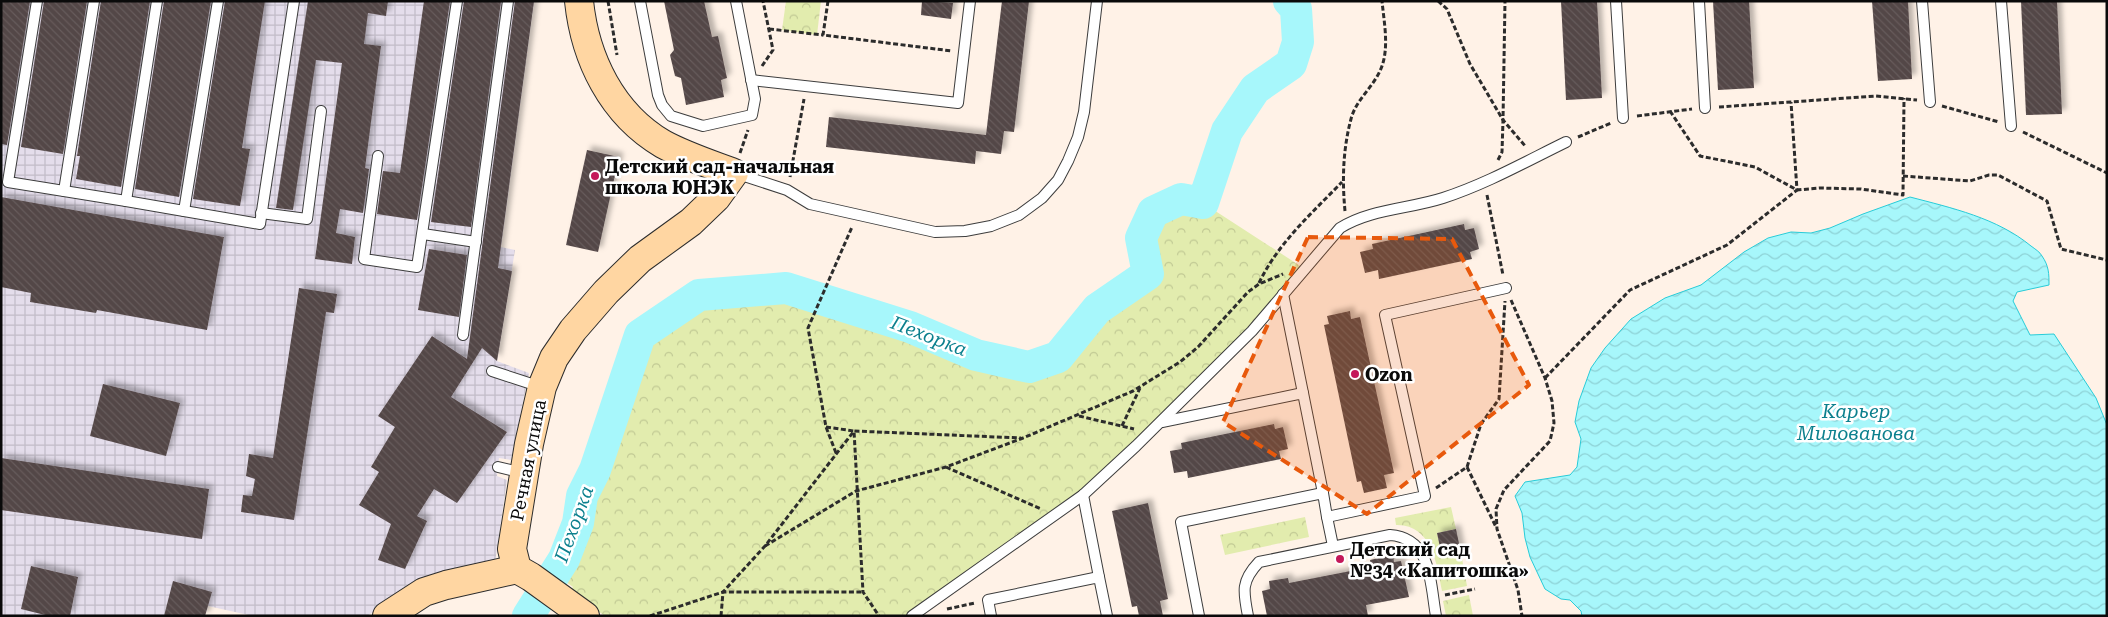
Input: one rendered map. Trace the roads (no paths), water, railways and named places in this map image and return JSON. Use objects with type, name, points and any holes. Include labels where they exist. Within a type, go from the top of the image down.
[{"type":"street","points":[[579,1],[584,31],[597,72],[607,90],[622,110],[640,127],[663,143],[694,158],[734,172]]},
{"type":"street","name":"Речная улица","points":[[524,573],[512,549],[535,412],[542,387],[554,358],[573,330],[613,279],[691,222],[716,198],[734,172]]},
{"type":"street","points":[[387,616],[424,592],[446,585],[524,573],[574,608]]},
{"type":"lane","points":[[36,1],[8,182],[260,224],[294,1]]},
{"type":"lane","points":[[64,191],[94,1]]},
{"type":"lane","points":[[126,201],[157,1]]},
{"type":"lane","points":[[184,211],[218,1]]},
{"type":"lane","points":[[378,156],[364,259],[417,267],[457,1]]},
{"type":"lane","points":[[463,335],[508,1]]},
{"type":"lane","points":[[640,1],[658,95],[662,105],[671,116],[703,126],[752,115],[754,99],[736,1]]},
{"type":"lane","points":[[751,80],[958,103],[970,1]]},
{"type":"lane","points":[[734,172],[787,190],[810,204],[935,232],[965,232],[992,226],[1019,215],[1042,198],[1058,180],[1078,137],[1084,112],[1097,1]]},
{"type":"lane","points":[[1616,1],[1623,118]]},
{"type":"lane","points":[[1699,1],[1705,108]]},
{"type":"lane","points":[[1922,1],[1930,102]]},
{"type":"lane","points":[[2001,1],[2011,126]]},
{"type":"lane","points":[[261,213],[307,219],[321,111]]},
{"type":"lane","points":[[912,616],[1083,495],[1252,331],[1340,228],[1354,219],[1441,199],[1485,183],[1566,142]]},
{"type":"lane","points":[[423,234],[476,242]]},
{"type":"lane","points":[[1327,516],[1425,496],[1385,315],[1506,288]]},
{"type":"lane","points":[[1283,294],[1333,546]]},
{"type":"lane","points":[[492,370],[542,387]]},
{"type":"lane","points":[[1160,422],[1303,393]]},
{"type":"lane","points":[[498,467],[524,474]]},
{"type":"lane","points":[[1199,616],[1181,522],[1323,494]]},
{"type":"lane","points":[[1083,495],[1107,616]]},
{"type":"lane","points":[[1248,616],[1243,591],[1250,571],[1259,562],[1390,535],[1401,535],[1410,539],[1424,554],[1436,616]]},
{"type":"lane","points":[[991,616],[988,600],[1099,576]]},
{"type":"water","name":"Карьер Милованова","points":[[1910,197],[1973,215],[2004,228],[2037,251],[2046,263],[2049,285],[2017,292],[2013,301],[2030,335],[2054,334],[2096,398],[2107,425],[2107,616],[1582,616],[1581,611],[1570,600],[1561,599],[1545,589],[1530,557],[1525,538],[1522,513],[1515,496],[1525,482],[1570,475],[1577,467],[1581,439],[1575,422],[1579,401],[1591,368],[1605,348],[1631,319],[1665,298],[1701,285],[1744,252],[1768,238],[1791,232],[1811,233],[1830,228]]},
{"type":"waterway","name":"Пехорка","points":[[528,616],[564,559],[578,523],[582,496],[595,470],[640,335],[699,295],[786,288],[910,327],[976,355],[1029,367],[1058,357],[1097,309],[1148,274],[1141,238],[1153,212],[1181,199],[1203,203],[1227,131],[1255,89],[1291,64],[1298,42],[1296,9],[1289,1]]},
{"type":"place","name":"Детский сад-начальная школа ЮНЭК","points":[[595,176]]},
{"type":"place","name":"Ozon","points":[[1355,374]]},
{"type":"place","name":"Детский сад №34 «Капитошка»","points":[[1340,559]]}]
